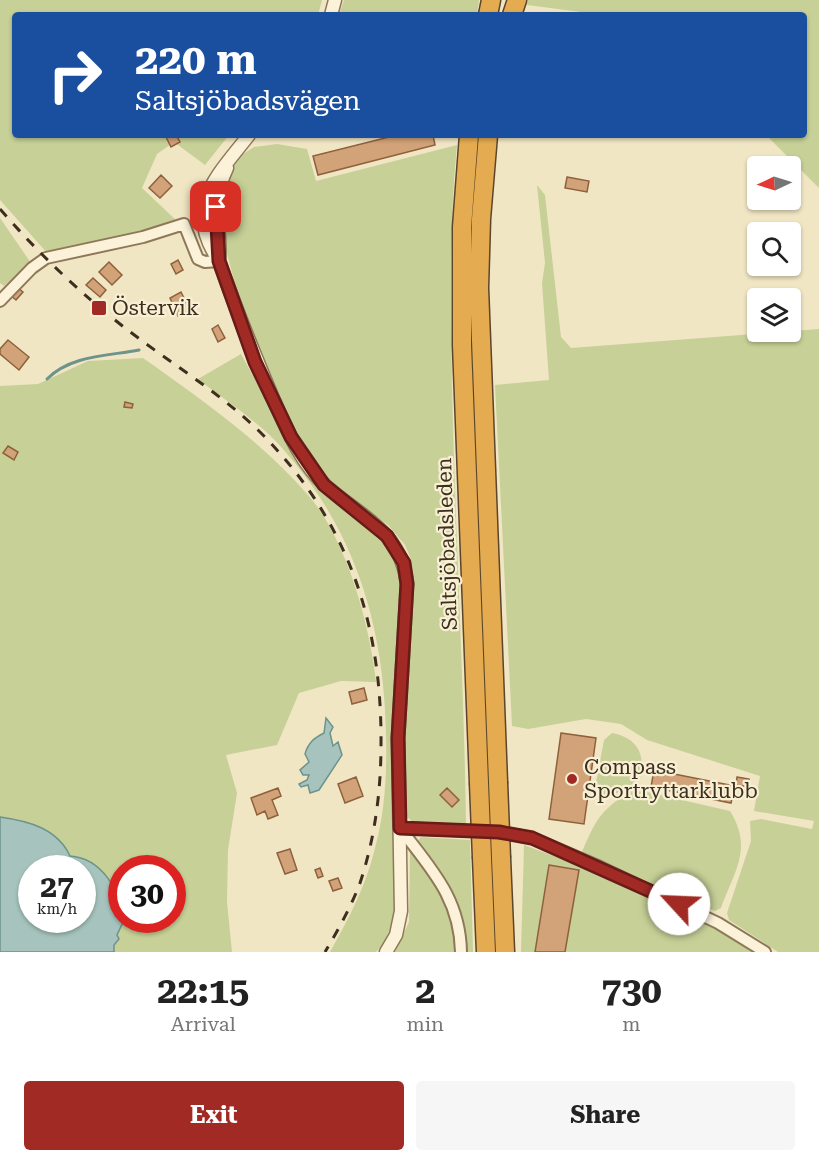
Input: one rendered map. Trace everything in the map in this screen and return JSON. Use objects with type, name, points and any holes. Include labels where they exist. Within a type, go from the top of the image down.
[{"type":"highway","name":"Saltsjöbadsleden","points":[[469,138],[462,238],[462,345],[486,952]]},
{"type":"highway","name":"Saltsjöbadsleden","points":[[488,138],[481,219],[479,288],[505,952]]},
{"type":"street","points":[[247,138],[233,156],[217,198],[219,261],[255,362],[279,415],[305,462],[324,485],[387,536],[404,563],[407,584],[398,738],[400,918],[396,935],[386,952]]},
{"type":"street","points":[[4,297],[46,258],[143,237],[184,224],[198,259],[205,262],[219,261]]},
{"type":"street","points":[[400,828],[443,885],[458,917],[461,952]]},
{"type":"street","points":[[400,828],[499,832],[532,838],[600,867],[718,923],[765,952]]},
{"type":"green space","points":[[0,0],[322,0],[319,12],[12,12],[12,138],[227,138],[205,165],[174,142],[157,154],[142,188],[178,222],[157,230],[48,254],[0,200]]},
{"type":"green space","points":[[344,0],[479,0],[477,12],[340,12]]},
{"type":"green space","points":[[528,0],[819,0],[819,188],[801,170],[801,156],[787,156],[769,138],[807,138],[807,12],[581,12],[527,5]]},
{"type":"green space","points":[[277,144],[307,149],[316,181],[457,145],[452,235],[452,385],[466,824],[415,824],[407,817],[402,737],[414,579],[405,545],[388,525],[329,482],[304,446],[273,387],[239,300],[221,230],[226,185],[237,158],[254,147]]},
{"type":"green space","points":[[537,185],[545,195],[561,337],[571,348],[747,335],[747,342],[801,342],[801,330],[819,329],[819,952],[778,952],[729,920],[727,913],[751,841],[750,821],[761,819],[812,829],[814,821],[754,811],[760,776],[647,740],[621,724],[586,719],[528,729],[512,726],[495,385],[549,380],[542,283],[545,263]]},
{"type":"green space","points":[[0,218],[31,263],[4,286],[0,283]]},
{"type":"green space","points":[[241,354],[299,460],[341,508],[372,529],[393,549],[403,579],[394,921],[383,944],[376,952],[330,952],[367,876],[383,806],[386,778],[384,695],[372,618],[347,547],[308,480],[263,429],[198,379]]},
{"type":"green space","points":[[143,358],[208,405],[270,456],[290,475],[322,513],[345,558],[362,609],[376,682],[341,681],[299,693],[277,745],[226,755],[237,793],[228,850],[227,902],[232,952],[114,952],[114,945],[119,939],[118,933],[186,933],[186,855],[108,855],[108,882],[96,868],[96,855],[70,855],[65,846],[50,832],[21,821],[0,817],[0,386],[38,384],[88,361]]},
{"type":"green space","points":[[612,733],[628,739],[637,748],[642,760],[641,776],[628,788],[599,801],[594,793],[604,740]]},
{"type":"green space","points":[[631,791],[647,792],[730,811],[737,824],[741,848],[736,870],[721,908],[715,911],[581,854],[600,817],[612,804]]},
{"type":"green space","points":[[421,837],[470,840],[473,952],[395,952],[409,922],[410,850]]},
{"type":"green space","points":[[524,845],[642,893],[756,952],[521,952]]},
{"type":"water","points":[[326,718],[333,727],[330,733],[333,746],[338,742],[342,755],[319,790],[310,793],[308,785],[301,787],[299,784],[307,780],[309,775],[303,775],[300,770],[309,762],[305,754],[306,750],[314,739],[324,733]]},
{"type":"water","points":[[0,817],[31,824],[50,832],[69,855],[18,855],[18,933],[96,933],[96,866],[108,878],[108,933],[118,933],[119,939],[114,945],[114,952],[0,952]]},
{"type":"building","points":[[166,138],[178,138],[180,142],[171,147]]},
{"type":"building","points":[[385,138],[434,138],[435,145],[318,175],[313,156]]},
{"type":"building","points":[[161,175],[172,186],[160,198],[149,188]]},
{"type":"building","points":[[567,177],[589,181],[587,192],[565,188]]},
{"type":"building","points":[[178,260],[183,270],[176,274],[171,264]]},
{"type":"building","points":[[109,262],[122,275],[112,285],[99,272]]},
{"type":"building","points":[[93,278],[106,290],[100,297],[86,285]]},
{"type":"building","points":[[17,287],[23,292],[16,300],[10,295]]},
{"type":"building","points":[[181,292],[190,310],[178,316],[170,298]]},
{"type":"building","points":[[218,325],[225,338],[218,342],[212,329]]},
{"type":"building","points":[[8,340],[29,357],[19,370],[0,354],[0,349]]},
{"type":"building","points":[[125,402],[133,404],[132,408],[124,407]]},
{"type":"building","points":[[8,446],[18,452],[14,460],[3,453]]},
{"type":"building","points":[[364,688],[367,700],[352,704],[349,692]]},
{"type":"building","name":"Compass Sportryttarklubb","points":[[561,733],[596,738],[584,824],[549,819]]},
{"type":"building","points":[[654,770],[735,786],[731,803],[651,787]]},
{"type":"building","points":[[356,777],[363,796],[345,803],[338,784]]},
{"type":"building","points":[[737,777],[749,779],[748,787],[736,785]]},
{"type":"building","points":[[278,788],[281,796],[272,800],[278,815],[268,819],[265,811],[257,815],[251,798]]},
{"type":"building","points":[[447,788],[459,800],[452,807],[440,795]]},
{"type":"building","points":[[290,849],[297,870],[285,874],[277,853]]},
{"type":"building","points":[[549,865],[579,870],[565,952],[535,952]]},
{"type":"building","points":[[320,868],[323,876],[318,878],[315,870]]},
{"type":"building","points":[[338,878],[342,888],[333,891],[329,881]]},
{"type":"waterway","points":[[47,379],[67,365],[78,361],[139,350]]},
{"type":"railway","points":[[0,209],[30,242],[94,303],[212,391],[259,431],[290,465],[337,536],[366,614],[375,656],[380,699],[380,779],[373,832],[360,883],[353,901],[325,952]]},
{"type":"place","name":"Östervik","points":[[99,308]]},
{"type":"place","name":"Compass Sportryttarklubb","points":[[572,779]]},
{"type":"route","points":[[216,207],[219,261],[255,362],[279,415],[305,462],[324,485],[361,512],[387,536],[398,550],[404,563],[407,584],[398,738],[400,828],[499,832],[532,838],[679,904]]}]
